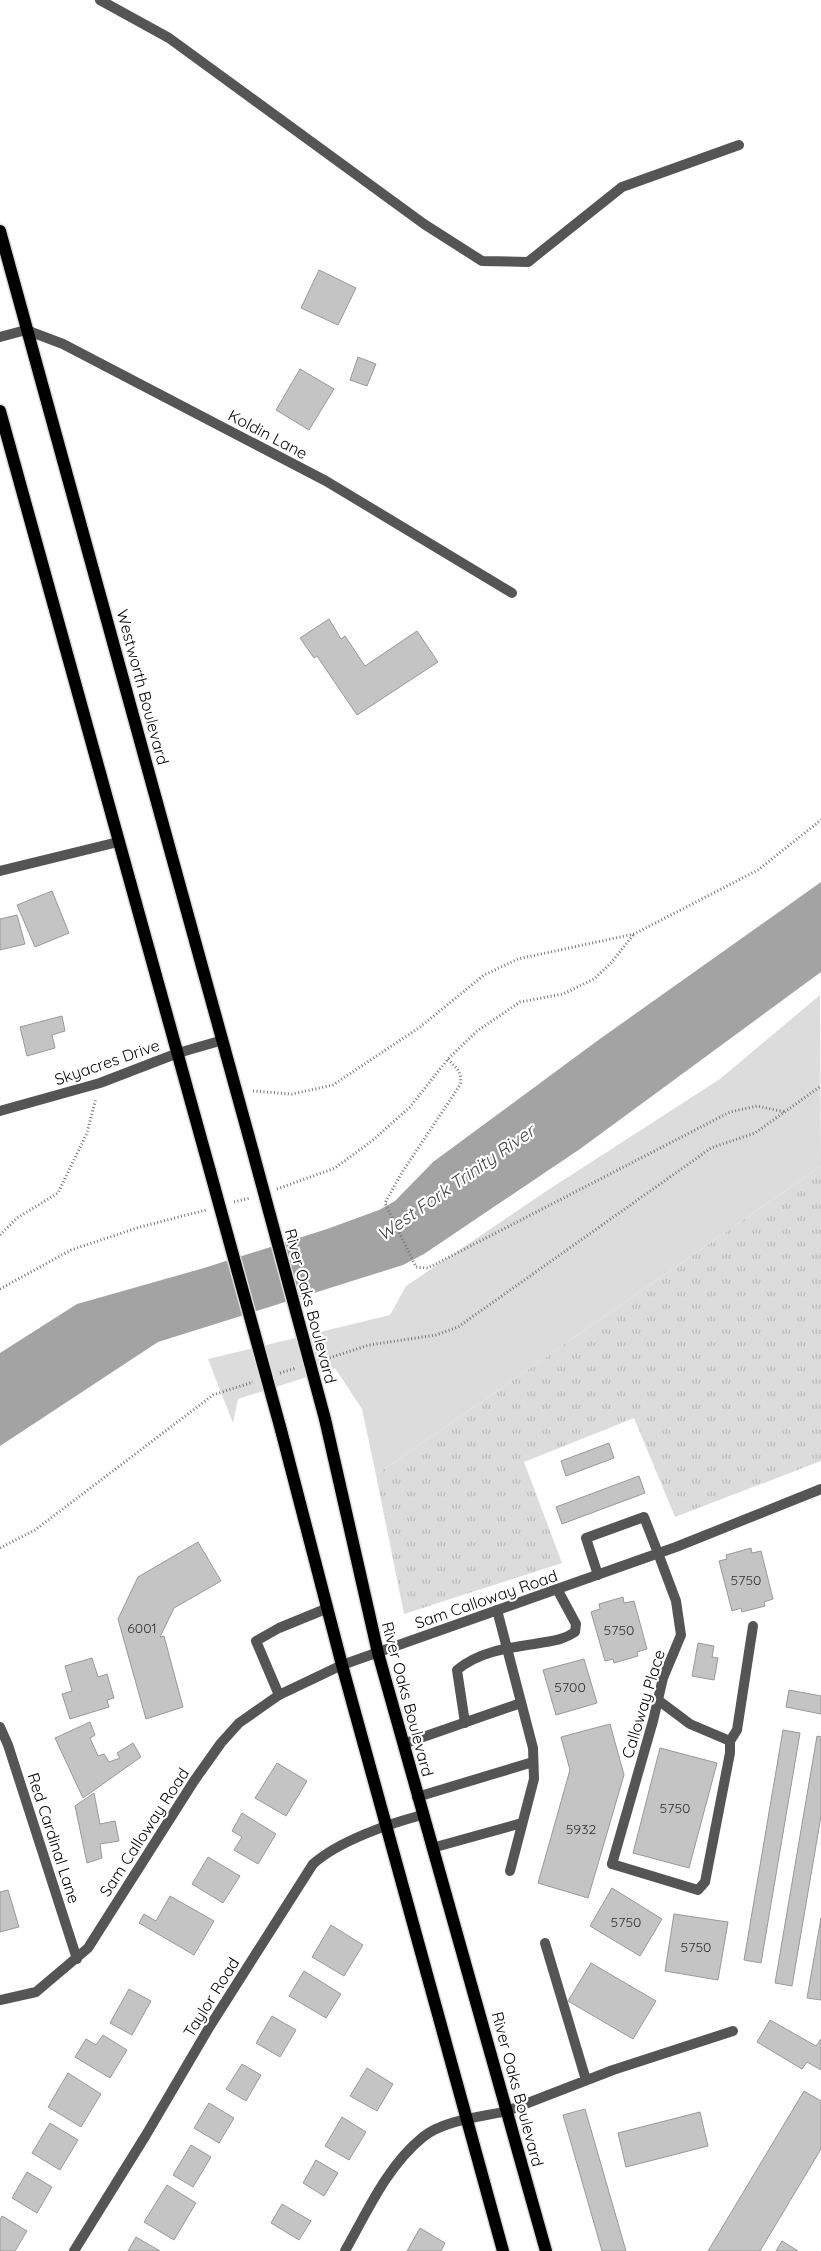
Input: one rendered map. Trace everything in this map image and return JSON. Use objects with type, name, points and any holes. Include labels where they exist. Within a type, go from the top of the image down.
[{"type":"main road","name":"Westworth Boulevard","points":[[0,231],[253,1152]]},
{"type":"main road","points":[[0,410],[118,842],[178,1053],[281,1430],[342,1665],[503,2251]]},
{"type":"main road","name":"River Oaks Boulevard","points":[[253,1152],[324,1419],[378,1652],[422,1815],[546,2251]]},
{"type":"street","points":[[100,0],[169,38],[424,224],[482,261],[528,262],[622,187],[739,145]]},
{"type":"street","points":[[0,337],[26,330]]},
{"type":"street","name":"Koldin Lane","points":[[26,330],[63,344],[326,481],[512,593]]},
{"type":"street","points":[[0,871],[118,842]]},
{"type":"street","name":"Skyacres Drive","points":[[0,1111],[100,1083],[178,1053],[223,1040]]},
{"type":"street","name":"Sam Calloway Road","points":[[0,2000],[36,1992],[88,1948],[194,1781],[221,1743],[239,1723],[279,1695],[342,1665],[658,1554],[821,1489]]},
{"type":"street","name":"Calloway Place","points":[[598,1575],[586,1538],[644,1516],[676,1601],[681,1635],[663,1678],[612,1864],[686,1888],[698,1890],[705,1882],[730,1754],[730,1740]]},
{"type":"street","points":[[465,1723],[457,1670],[468,1660],[507,1648],[565,1639],[575,1632],[576,1624],[557,1590]]},
{"type":"street","points":[[279,1695],[256,1641],[279,1628],[328,1608]]},
{"type":"street","points":[[497,1610],[533,1748],[534,1780],[510,1871]]},
{"type":"street","points":[[658,1700],[690,1724],[730,1740],[737,1730],[752,1626]]},
{"type":"street","points":[[403,1744],[521,1704]]},
{"type":"street","name":"Red Cardinal Lane","points":[[0,1728],[8,1745],[77,1959]]},
{"type":"street","points":[[417,1797],[533,1762]]},
{"type":"street","name":"Taylor Road","points":[[74,2251],[146,2135],[210,2026],[313,1864],[325,1854],[386,1826],[422,1815]]},
{"type":"street","points":[[432,1848],[522,1823]]},
{"type":"street","points":[[545,1944],[586,2080]]},
{"type":"street","points":[[345,2251],[390,2173],[424,2136],[448,2125],[507,2111],[586,2080],[733,2031]]},
{"type":"path","points":[[237,1091],[292,1094],[333,1085],[420,1027],[484,975],[518,959],[634,934],[758,870],[821,820]]},
{"type":"path","points":[[276,1190],[335,1168],[373,1140],[410,1107],[448,1059],[477,1031],[520,1002],[564,994],[594,979],[634,934]]},
{"type":"path","points":[[448,1059],[462,1077],[460,1085],[401,1174],[385,1203],[416,1267],[428,1268],[730,1112],[757,1106],[785,1112]]},
{"type":"path","points":[[0,1235],[17,1218],[58,1193],[87,1133],[100,1083]]},
{"type":"path","points":[[314,1363],[369,1345],[436,1335],[458,1327],[711,1148],[755,1133],[821,1086]]},
{"type":"path","points":[[229,1204],[259,1196]]},
{"type":"path","points":[[0,1289],[71,1250],[140,1227],[211,1208]]},
{"type":"path","points":[[278,1374],[305,1366]]},
{"type":"path","points":[[0,1548],[35,1530],[213,1395],[259,1380]]},
{"type":"green space","points":[[820,995],[821,1166],[376,1475],[362,1409],[335,1368],[238,1399],[233,1423],[208,1359],[390,1315],[406,1286],[548,1190],[720,1079]]},
{"type":"green space","points":[[821,1166],[821,1461],[675,1517],[634,1418],[524,1462],[562,1563],[404,1614],[376,1475]]},
{"type":"water","name":"West Fork Trinity River","points":[[821,882],[821,972],[580,1149],[424,1254],[403,1265],[158,1342],[0,1446],[0,1353],[77,1304],[204,1268],[327,1229],[379,1210],[395,1201],[433,1162],[597,1041]]},
{"type":"building","points":[[319,270],[356,288],[338,325],[301,308]]},
{"type":"building","points":[[358,357],[376,364],[367,386],[350,380]]},
{"type":"building","points":[[300,369],[334,389],[309,430],[276,410]]},
{"type":"building","points":[[329,619],[341,639],[345,636],[365,666],[417,631],[438,662],[357,715],[317,656],[314,658],[300,638]]},
{"type":"building","points":[[52,891],[69,933],[35,947],[17,905]]},
{"type":"building","points":[[17,915],[25,944],[0,950],[0,919]]},
{"type":"building","points":[[62,1016],[65,1031],[52,1035],[55,1048],[27,1056],[20,1027]]},
{"type":"building","points":[[609,1443],[614,1458],[566,1476],[561,1461]]},
{"type":"building","points":[[639,1476],[645,1493],[562,1524],[556,1507]]},
{"type":"building","points":[[198,1542],[221,1581],[174,1608],[160,1637],[164,1636],[183,1707],[146,1719],[118,1619],[138,1577]]},
{"type":"building","points":[[751,1548],[752,1553],[761,1551],[773,1599],[764,1602],[765,1606],[742,1612],[741,1608],[732,1611],[719,1561],[727,1559],[726,1555]]},
{"type":"building","points":[[623,1597],[624,1603],[634,1601],[647,1649],[637,1652],[638,1656],[614,1663],[613,1659],[605,1661],[591,1612],[600,1609],[599,1604]]},
{"type":"building","points":[[698,1643],[714,1646],[712,1657],[718,1658],[714,1680],[692,1676]]},
{"type":"building","points":[[92,1658],[98,1677],[107,1674],[114,1698],[107,1700],[109,1707],[70,1719],[62,1694],[72,1691],[65,1666]]},
{"type":"building","points":[[584,1659],[597,1703],[556,1715],[543,1670]]},
{"type":"building","points":[[789,1690],[821,1696],[821,1714],[786,1707]]},
{"type":"building","points":[[90,1722],[95,1735],[90,1738],[98,1756],[104,1754],[109,1762],[120,1758],[117,1753],[133,1743],[141,1757],[83,1798],[55,1738]]},
{"type":"building","points":[[610,1724],[624,1775],[588,1898],[538,1883],[570,1770],[561,1737]]},
{"type":"building","points":[[783,1730],[800,1733],[761,1963],[744,1960]]},
{"type":"building","points":[[817,1736],[821,1737],[821,1816],[792,1986],[775,1983]]},
{"type":"building","points":[[660,1748],[717,1763],[689,1868],[633,1853]]},
{"type":"building","points":[[277,1763],[307,1781],[286,1816],[255,1798]]},
{"type":"building","points":[[94,1793],[100,1824],[115,1821],[119,1841],[100,1844],[102,1858],[87,1863],[75,1806]]},
{"type":"building","points":[[242,1813],[276,1834],[258,1864],[234,1850],[242,1837],[232,1831]]},
{"type":"building","points":[[208,1857],[240,1876],[223,1903],[192,1884]]},
{"type":"building","points":[[612,1888],[662,1919],[640,1956],[590,1926]]},
{"type":"building","points":[[8,1890],[19,1927],[0,1932],[0,1892]]},
{"type":"building","points":[[170,1896],[214,1921],[194,1955],[139,1923],[144,1914],[156,1921]]},
{"type":"building","points":[[674,1914],[728,1922],[718,1980],[665,1971]]},
{"type":"building","points":[[821,1918],[821,2000],[807,1998]]},
{"type":"building","points":[[331,1925],[363,1945],[344,1976],[312,1957]]},
{"type":"building","points":[[591,1963],[656,2001],[633,2039],[568,2001]]},
{"type":"building","points":[[304,1971],[341,1994],[326,2018],[289,1996]]},
{"type":"building","points":[[129,1989],[151,2001],[132,2035],[110,2023]]},
{"type":"building","points":[[272,2016],[296,2030],[280,2057],[256,2043]]},
{"type":"building","points":[[770,2020],[816,2046],[821,2039],[821,2070],[807,2062],[802,2069],[757,2042]]},
{"type":"building","points":[[103,2035],[127,2050],[110,2078],[75,2057],[86,2039],[96,2045]]},
{"type":"building","points":[[242,2064],[261,2075],[246,2101],[226,2089]]},
{"type":"building","points":[[367,2068],[393,2084],[377,2111],[350,2096]]},
{"type":"building","points":[[68,2073],[101,2094],[81,2127],[48,2107]]},
{"type":"building","points":[[804,2091],[821,2101],[821,2149],[760,2251],[708,2251]]},
{"type":"building","points":[[209,2103],[234,2118],[219,2143],[194,2128]]},
{"type":"building","points":[[585,2109],[626,2251],[602,2251],[563,2115]]},
{"type":"building","points":[[700,2112],[708,2146],[626,2167],[618,2133]]},
{"type":"building","points":[[342,2117],[366,2132],[349,2160],[325,2146]]},
{"type":"building","points":[[50,2123],[78,2140],[60,2170],[32,2153]]},
{"type":"building","points":[[191,2145],[211,2157],[193,2187],[173,2175]]},
{"type":"building","points":[[316,2160],[338,2173],[324,2196],[303,2183]]},
{"type":"building","points":[[27,2172],[52,2187],[37,2213],[12,2198]]},
{"type":"building","points":[[167,2185],[196,2203],[174,2240],[144,2222]]},
{"type":"building","points":[[282,2204],[311,2221],[299,2240],[271,2223]]},
{"type":"building","points":[[2,2216],[27,2231],[15,2251],[0,2251],[0,2220]]},
{"type":"building","points":[[420,2228],[445,2243],[441,2251],[407,2251]]},
{"type":"building","points":[[136,2237],[160,2251],[128,2251]]},
{"type":"building","points":[[782,2241],[798,2251],[776,2251]]}]
